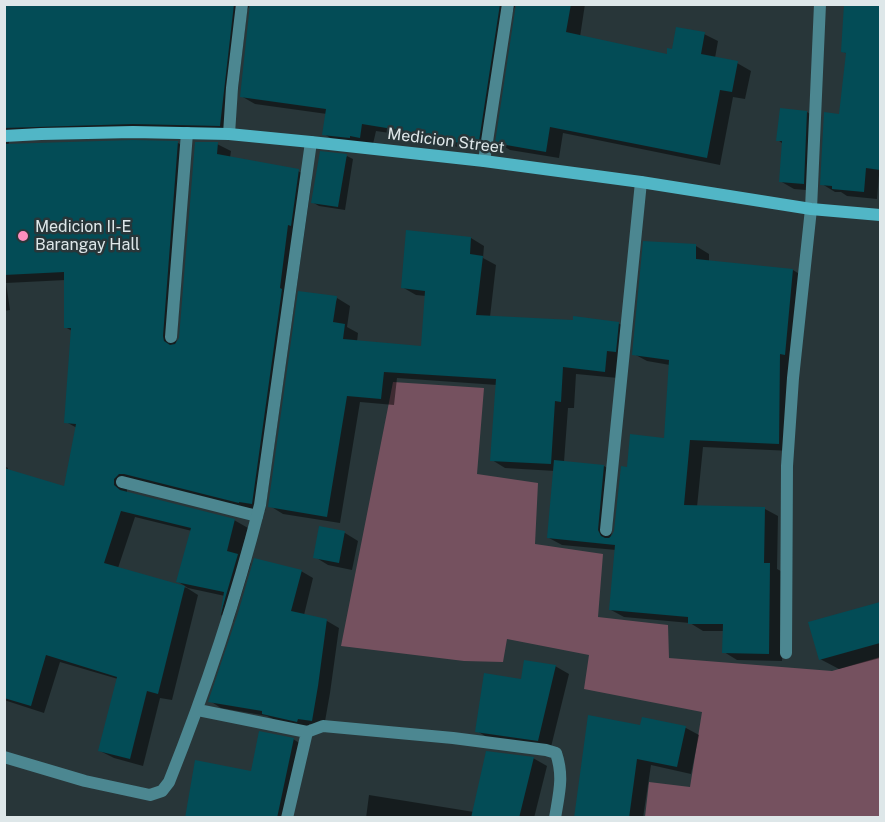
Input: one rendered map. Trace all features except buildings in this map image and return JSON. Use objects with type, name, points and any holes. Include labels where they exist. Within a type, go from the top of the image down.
[{"type":"street","points":[[229,134],[242,4]]},
{"type":"street","points":[[484,161],[508,4]]},
{"type":"street","points":[[786,653],[788,455],[795,356],[811,209],[820,4]]},
{"type":"street","name":"Medicion Street","points":[[4,136],[133,132],[229,134],[484,161],[641,182],[811,209],[880,215]]},
{"type":"street","points":[[171,337],[187,133]]},
{"type":"street","points":[[4,757],[85,781],[150,795],[162,791],[169,782],[198,710],[247,556],[260,505],[311,142]]},
{"type":"street","points":[[606,530],[641,182]]},
{"type":"street","points":[[122,482],[257,516]]},
{"type":"street","points":[[198,710],[307,732],[323,726],[453,738],[546,750],[555,753],[560,765],[561,778],[555,818]]},
{"type":"street","points":[[287,818],[307,732]]},
{"type":"shaded area","points":[[393,382],[484,388],[477,474],[538,483],[535,544],[603,554],[598,617],[668,625],[669,658],[832,671],[880,657],[880,817],[645,817],[649,782],[690,787],[702,712],[584,689],[589,655],[507,639],[503,662],[464,661],[341,646]]},
{"type":"place","name":"Medicion II-E Barangay Hall","points":[[23,236]]}]
